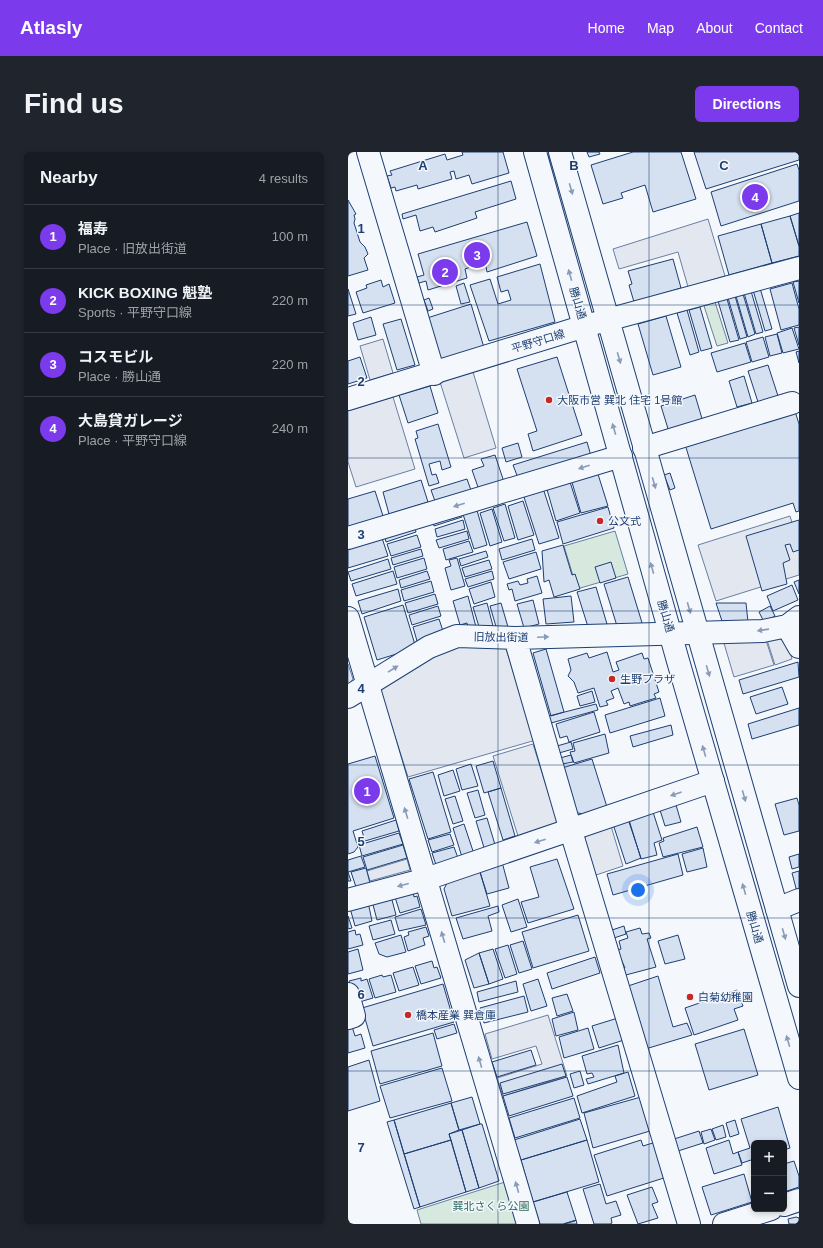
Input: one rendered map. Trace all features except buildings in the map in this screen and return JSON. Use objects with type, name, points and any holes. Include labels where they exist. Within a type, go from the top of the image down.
[{"type":"street","points":[[368,152],[434,374]]},
{"type":"street","name":"勝山通","points":[[535,152],[670,632],[799,1078]]},
{"type":"street","points":[[560,152],[799,986]]},
{"type":"street","name":"平野守口線","points":[[348,399],[434,374],[585,326],[799,268]]},
{"type":"street","points":[[644,448],[792,403]]},
{"type":"street","points":[[348,538],[621,456]]},
{"type":"street","points":[[348,618],[528,1224]]},
{"type":"street","points":[[697,634],[763,631],[793,621],[799,647]]},
{"type":"street","name":"旧放出街道","points":[[348,697],[429,647],[457,636],[515,638],[670,632],[697,634]]},
{"type":"street","points":[[515,638],[571,831],[689,1224]]},
{"type":"street","points":[[348,900],[426,879],[571,831],[713,781]]},
{"type":"street","points":[[777,909],[799,900]]},
{"type":"street","points":[[348,994],[354,1016],[348,1018]]},
{"type":"street","points":[[787,1204],[799,1200]]},
{"type":"street","points":[[724,1224],[762,1212]]},
{"type":"green space","points":[[715,302],[728,343],[717,346],[704,306]]},
{"type":"green space","points":[[615,531],[628,574],[577,589],[564,546]]},
{"type":"green space","name":"巽北さくら公園","points":[[505,1182],[517,1224],[421,1224],[417,1210]]},
{"type":"shaded area","points":[[708,219],[725,276],[688,287],[678,252],[619,269],[613,249]]},
{"type":"shaded area","points":[[383,339],[393,373],[370,380],[360,346]]},
{"type":"shaded area","points":[[473,372],[496,448],[464,458],[440,382]]},
{"type":"shaded area","points":[[393,397],[415,469],[356,487],[348,462],[348,411]]},
{"type":"shaded area","points":[[790,516],[799,546],[799,575],[716,601],[698,545]]},
{"type":"shaded area","points":[[784,632],[792,659],[775,665],[766,637]]},
{"type":"shaded area","points":[[765,637],[774,665],[734,677],[723,640]]},
{"type":"shaded area","points":[[457,643],[501,645],[506,649],[536,740],[408,777],[379,686]]},
{"type":"shaded area","points":[[348,664],[353,679],[348,685]]},
{"type":"shaded area","points":[[533,744],[558,824],[518,836],[493,756]]},
{"type":"shaded area","points":[[611,826],[623,866],[593,876],[583,844],[586,834]]},
{"type":"shaded area","points":[[407,859],[410,870],[370,881],[367,871]]},
{"type":"shaded area","points":[[548,1015],[567,1076],[503,1096],[497,1078],[542,1064],[536,1046],[492,1059],[485,1034]]},
{"type":"place","name":"大島貸ガレージ","points":[[755,197]]},
{"type":"place","name":"コスモビル","points":[[477,255]]},
{"type":"place","name":"KICK BOXING 魁塾","points":[[445,272]]},
{"type":"place","name":"大阪市営 巽北 住宅 1号館","points":[[549,400]]},
{"type":"place","name":"公文式","points":[[600,521]]},
{"type":"place","name":"生野プラザ","points":[[612,679]]},
{"type":"place","name":"福寿","points":[[367,791]]},
{"type":"place","name":"白菊幼稚園","points":[[690,997]]},
{"type":"place","name":"橋本産業 巽倉庫","points":[[408,1015]]}]
